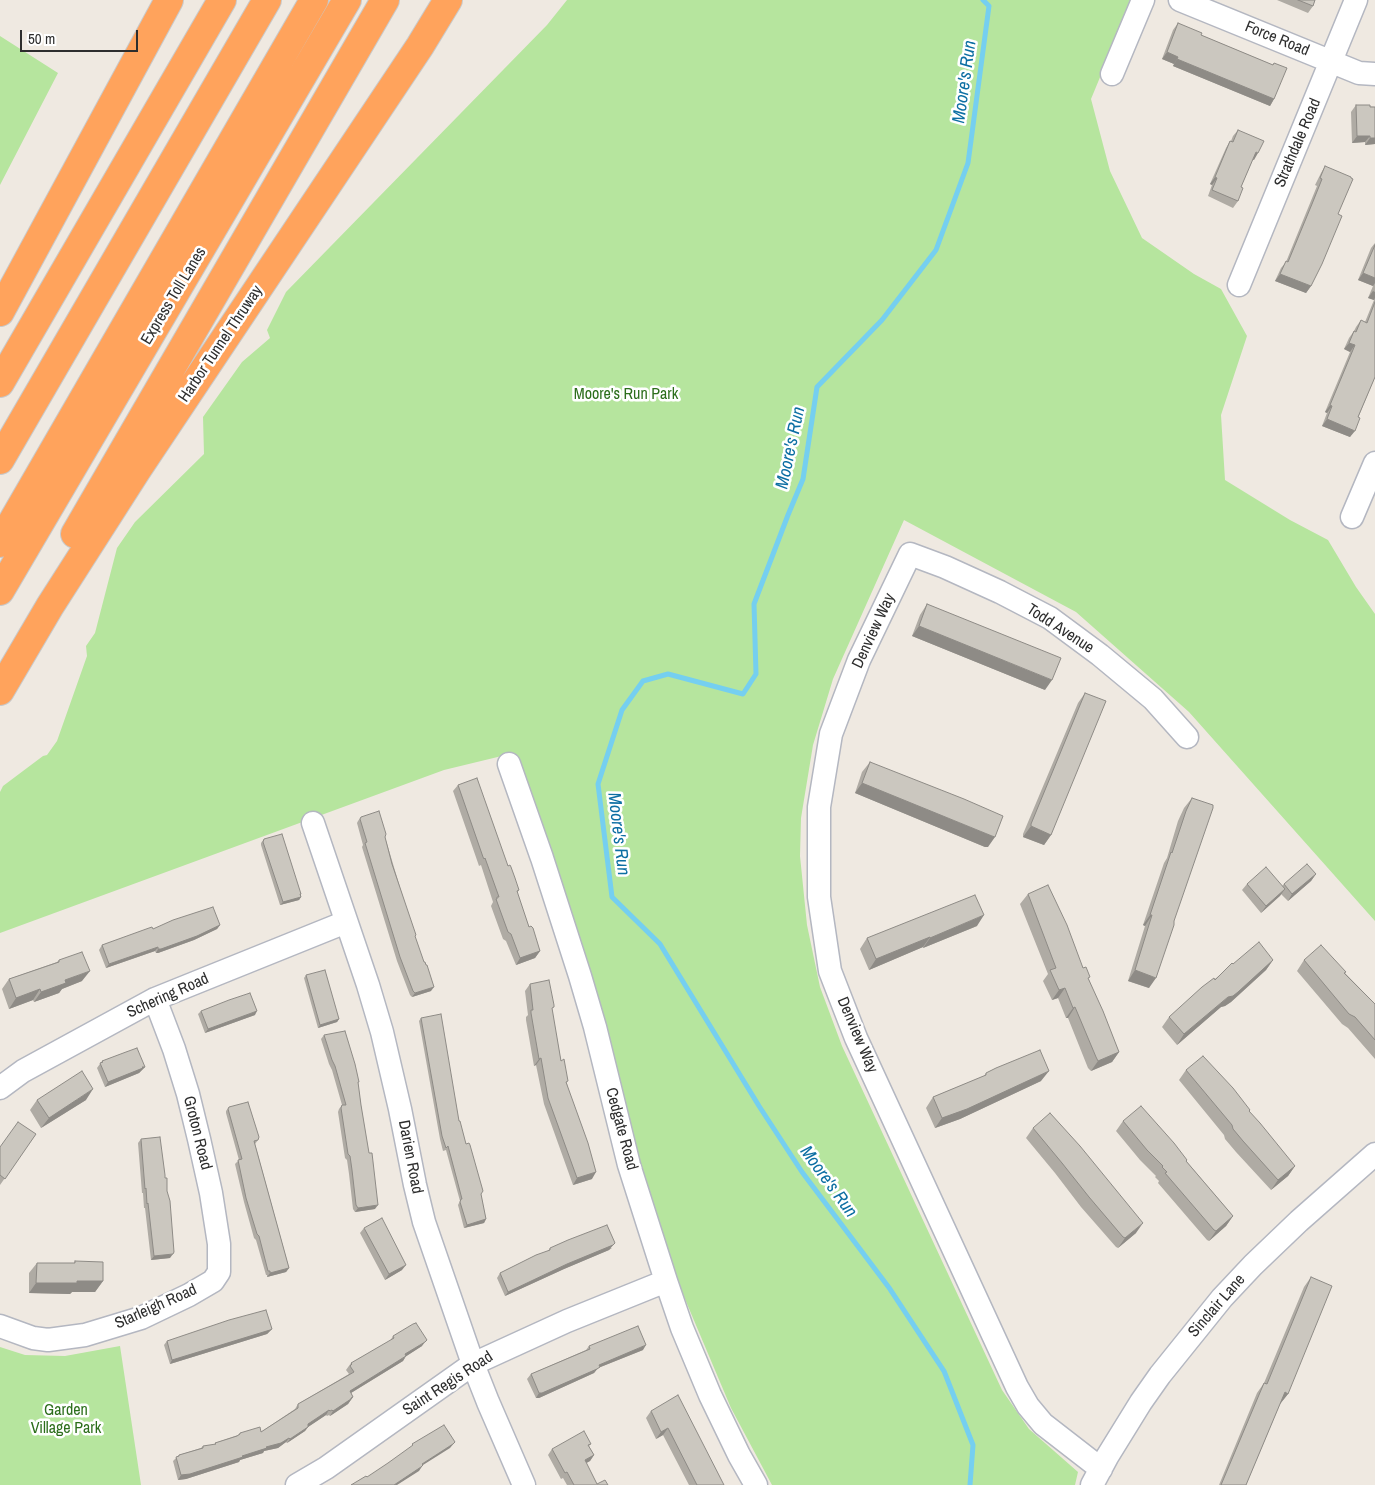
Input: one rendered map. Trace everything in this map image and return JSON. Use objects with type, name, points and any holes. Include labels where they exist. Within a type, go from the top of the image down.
[{"type":"highway","points":[[0,312],[169,0]]},
{"type":"highway","points":[[0,383],[222,0]]},
{"type":"highway","points":[[0,460],[267,0]]},
{"type":"highway","points":[[0,511],[296,0]]},
{"type":"highway","name":"Express Toll Lanes","points":[[0,543],[314,0]]},
{"type":"highway","name":"Express Toll Lanes","points":[[0,591],[347,0]]},
{"type":"highway","points":[[0,660],[385,0]]},
{"type":"highway","name":"Harbor Tunnel Thruway","points":[[0,691],[50,606],[137,470],[415,54],[448,0]]},
{"type":"street","points":[[1112,74],[1143,0]]},
{"type":"street","name":"Force Road","points":[[1180,0],[1360,73],[1375,74]]},
{"type":"street","name":"Strathdale Road","points":[[1239,285],[1356,0]]},
{"type":"street","points":[[1352,517],[1375,463]]},
{"type":"street","name":"Todd Avenue","points":[[910,554],[945,567],[1000,592],[1050,618],[1100,655],[1153,699],[1187,737]]},
{"type":"street","name":"Denview Way","points":[[910,554],[859,660],[831,734],[819,807],[819,897],[830,971],[856,1038],[1017,1387],[1028,1406],[1043,1424],[1096,1477]]},
{"type":"street","name":"Cedgate Road","points":[[509,764],[580,976],[595,1027],[629,1165],[682,1328],[710,1395],[756,1485]]},
{"type":"street","name":"Darien Road","points":[[313,823],[382,1032],[424,1222],[473,1364],[524,1485]]},
{"type":"street","name":"Schering Road","points":[[0,1088],[23,1071],[155,999],[346,922]]},
{"type":"street","name":"Groton Road","points":[[155,999],[188,1094],[199,1139],[218,1236],[219,1272]]},
{"type":"street","name":"Sinclair Lane","points":[[1096,1477],[1156,1382],[1222,1298],[1299,1221],[1375,1154]]},
{"type":"street","name":"Starleigh Road","points":[[0,1326],[33,1338],[48,1340],[86,1335],[141,1318],[189,1295],[212,1281],[219,1272]]},
{"type":"street","name":"Saint Regis Road","points":[[297,1485],[326,1468],[473,1364],[549,1328],[666,1281]]},
{"type":"green space","name":"Moore's Run Park","points":[[567,0],[1132,0],[1091,99],[1110,171],[1142,238],[1194,274],[1221,289],[1247,336],[1221,415],[1225,480],[1290,520],[1328,540],[1356,587],[1375,614],[1375,921],[1189,712],[1076,612],[904,520],[833,679],[813,745],[801,818],[800,856],[807,925],[820,987],[842,1046],[1002,1390],[1029,1429],[1078,1472],[1075,1485],[772,1485],[731,1408],[682,1292],[630,1141],[510,754],[444,770],[0,933],[0,792],[3,786],[47,755],[57,741],[87,656],[86,646],[95,633],[117,548],[135,522],[204,454],[203,417],[242,362],[270,338],[267,330],[286,292],[547,25]]},
{"type":"green space","points":[[0,36],[58,73],[0,185]]},
{"type":"green space","name":"Garden Village Park","points":[[120,1346],[141,1485],[0,1485],[0,1347],[25,1355],[65,1356]]},
{"type":"building","points":[[1298,0],[1315,0],[1313,6]]},
{"type":"building","points":[[1178,23],[1202,33],[1201,35],[1273,65],[1274,63],[1287,68],[1274,99],[1177,59],[1178,57],[1167,52]]},
{"type":"building","points":[[1356,105],[1375,107],[1375,138],[1357,136]]},
{"type":"building","points":[[1238,130],[1264,141],[1258,153],[1256,152],[1241,187],[1243,188],[1238,201],[1212,190],[1217,178],[1215,177],[1230,141],[1233,142]]},
{"type":"building","points":[[1325,166],[1353,179],[1338,214],[1342,216],[1311,286],[1280,274],[1286,261],[1288,262],[1322,179],[1320,178]]},
{"type":"building","points":[[1375,245],[1375,278],[1363,273]]},
{"type":"building","points":[[1375,302],[1375,377],[1358,417],[1360,418],[1355,431],[1327,419],[1332,406],[1330,405],[1355,345],[1349,343],[1361,320],[1367,323]]},
{"type":"building","points":[[927,604],[1061,658],[1052,680],[919,626]]},
{"type":"building","points":[[1085,693],[1106,701],[1051,835],[1031,826],[1031,824]]},
{"type":"building","points":[[870,762],[1003,816],[995,837],[862,783]]},
{"type":"building","points":[[477,778],[508,866],[510,865],[515,878],[519,890],[517,891],[529,927],[533,928],[540,951],[520,958],[496,899],[499,897],[458,785]]},
{"type":"building","points":[[1192,798],[1213,805],[1213,808],[1156,978],[1135,970],[1152,915],[1150,915],[1171,852]]},
{"type":"building","points":[[379,811],[392,864],[415,936],[434,987],[415,993],[400,957],[365,843],[367,842],[360,819]]},
{"type":"building","points":[[282,834],[301,894],[301,897],[283,902],[263,842],[264,839]]},
{"type":"building","points":[[1307,864],[1316,874],[1292,894],[1284,884]]},
{"type":"building","points":[[1266,867],[1285,889],[1266,906],[1247,884]]},
{"type":"building","points":[[1048,885],[1067,925],[1083,968],[1086,967],[1090,977],[1088,978],[1119,1052],[1098,1061],[1065,988],[1059,990],[1050,970],[1056,968],[1028,894]]},
{"type":"building","points":[[975,895],[984,915],[876,959],[867,938]]},
{"type":"building","points":[[213,907],[220,925],[197,936],[161,949],[158,949],[158,947],[109,964],[102,945]]},
{"type":"building","points":[[1259,942],[1273,960],[1238,992],[1228,997],[1184,1034],[1169,1017],[1202,987],[1214,978],[1215,980],[1232,963]]},
{"type":"building","points":[[1321,945],[1346,972],[1344,973],[1375,1004],[1375,1040],[1355,1017],[1349,1014],[1304,960]]},
{"type":"building","points":[[82,952],[90,971],[65,980],[66,983],[41,992],[40,989],[16,998],[9,979]]},
{"type":"building","points":[[325,970],[339,1019],[320,1025],[306,975]]},
{"type":"building","points":[[549,980],[561,1061],[564,1059],[568,1081],[566,1082],[588,1143],[596,1172],[577,1178],[548,1098],[531,1013],[531,1010],[533,1010],[530,984]]},
{"type":"building","points":[[250,993],[257,1011],[208,1029],[201,1011]]},
{"type":"building","points":[[441,1014],[459,1121],[466,1144],[469,1143],[470,1145],[483,1191],[481,1194],[486,1219],[467,1225],[448,1146],[446,1148],[442,1136],[421,1018]]},
{"type":"building","points":[[345,1031],[359,1082],[369,1153],[372,1153],[378,1205],[358,1208],[341,1108],[342,1105],[346,1105],[324,1035]]},
{"type":"building","points":[[137,1048],[145,1067],[108,1082],[100,1063]]},
{"type":"building","points":[[1040,1050],[1049,1071],[967,1109],[942,1118],[933,1097]]},
{"type":"building","points":[[1203,1056],[1233,1088],[1249,1111],[1295,1166],[1278,1180],[1243,1141],[1186,1070]]},
{"type":"building","points":[[82,1071],[93,1089],[49,1118],[37,1100]]},
{"type":"building","points":[[248,1102],[259,1137],[258,1140],[254,1141],[289,1268],[270,1273],[246,1198],[238,1160],[242,1159],[228,1109],[229,1107]]},
{"type":"building","points":[[1141,1106],[1174,1143],[1186,1161],[1233,1216],[1216,1231],[1123,1121]]},
{"type":"building","points":[[1050,1113],[1080,1146],[1143,1223],[1125,1238],[1033,1128]]},
{"type":"building","points":[[18,1122],[36,1134],[5,1179],[0,1175],[0,1147]]},
{"type":"building","points":[[160,1137],[170,1201],[174,1252],[173,1254],[154,1256],[145,1189],[141,1139]]},
{"type":"building","points":[[382,1218],[406,1265],[389,1274],[364,1228]]},
{"type":"building","points":[[607,1225],[615,1243],[613,1245],[508,1292],[500,1273],[550,1250],[550,1248]]},
{"type":"building","points":[[75,1261],[103,1262],[103,1281],[36,1283],[37,1263],[75,1263]]},
{"type":"building","points":[[1311,1277],[1332,1286],[1288,1394],[1285,1392],[1246,1485],[1221,1485],[1264,1383],[1267,1384]]},
{"type":"building","points":[[266,1310],[272,1329],[172,1360],[167,1341],[229,1320]]},
{"type":"building","points":[[416,1323],[427,1340],[425,1342],[350,1391],[353,1397],[351,1399],[333,1411],[329,1410],[290,1439],[243,1457],[190,1474],[181,1475],[176,1457],[179,1455],[203,1448],[203,1446],[216,1444],[240,1433],[260,1427],[261,1432],[298,1408],[298,1404],[354,1372],[350,1366],[351,1363]]},
{"type":"building","points":[[638,1326],[646,1345],[599,1365],[600,1367],[597,1369],[539,1393],[531,1374],[590,1349],[589,1346]]},
{"type":"building","points":[[678,1395],[724,1485],[697,1485],[668,1428],[661,1432],[651,1411]]},
{"type":"building","points":[[444,1425],[455,1442],[394,1485],[351,1485],[367,1477],[412,1444]]},
{"type":"building","points":[[584,1431],[591,1444],[588,1445],[594,1455],[585,1460],[597,1484],[605,1480],[608,1485],[574,1485],[552,1449]]},
{"type":"waterway","name":"Moore's Run","points":[[970,1485],[973,1445],[944,1371],[890,1289],[802,1172],[759,1106],[660,944],[612,897],[598,784],[622,710],[643,681],[668,674],[743,694],[756,674],[754,604],[803,479],[817,387],[882,320],[936,250],[968,163],[989,6],[983,0]]}]
